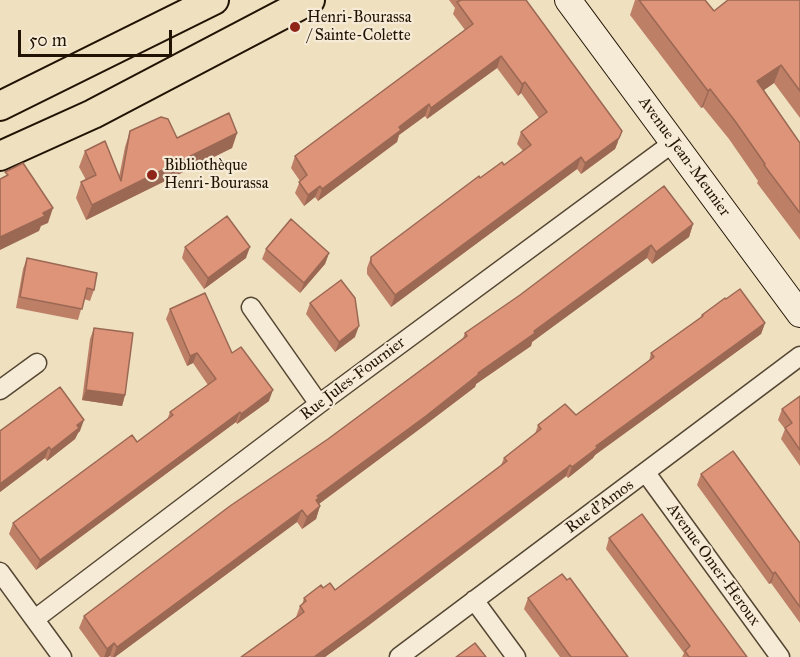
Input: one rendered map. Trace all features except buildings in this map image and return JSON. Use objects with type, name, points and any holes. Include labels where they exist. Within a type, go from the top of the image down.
[{"type":"main road","points":[[0,106],[214,0]]},
{"type":"main road","points":[[0,156],[93,114],[310,0]]},
{"type":"street","name":"Avenue Jean-Meunier","points":[[568,0],[800,314]]},
{"type":"street","name":"Rue Jules-Fournier","points":[[35,618],[319,404],[674,142]]},
{"type":"street","points":[[251,307],[319,404]]},
{"type":"street","name":"Rue d'Amos","points":[[399,657],[800,356]]},
{"type":"street","points":[[0,390],[37,363]]},
{"type":"street","name":"Avenue Omer-Heroux","points":[[646,473],[780,657]]},
{"type":"street","points":[[0,572],[63,657]]},
{"type":"street","points":[[474,600],[516,657]]},
{"type":"place","name":"Henri-Bourassa / Sainte-Colette","points":[[295,27]]},
{"type":"place","name":"Bibliothèque Henri-Bourassa","points":[[152,175]]}]
